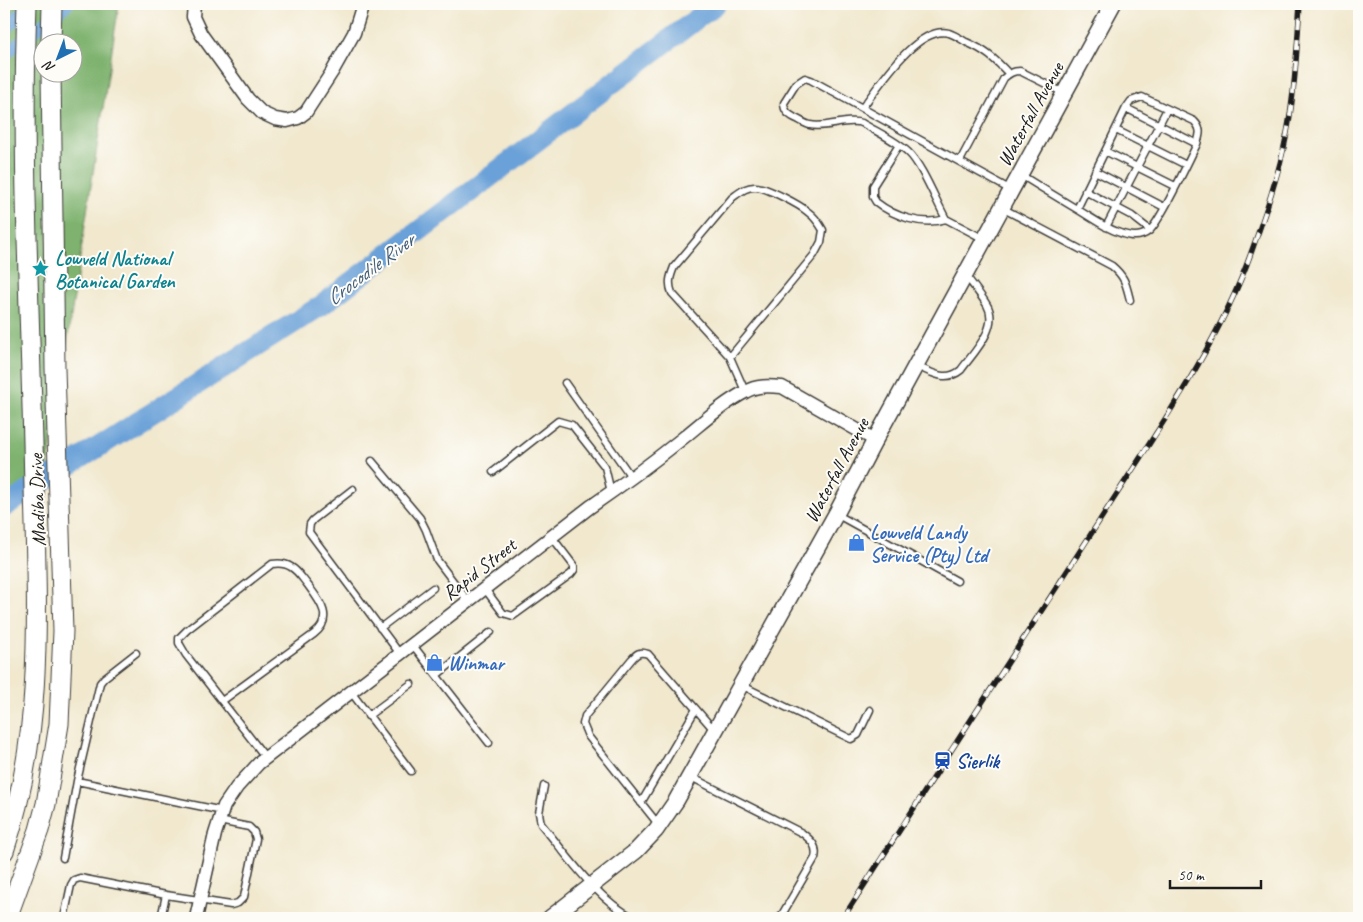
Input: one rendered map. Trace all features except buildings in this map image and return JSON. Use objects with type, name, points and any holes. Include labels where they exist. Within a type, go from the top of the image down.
[{"type":"main road","name":"Madiba Drive","points":[[4,851],[25,768],[37,652],[33,401],[27,204],[25,56],[27,4]]},
{"type":"main road","points":[[51,32],[52,4]]},
{"type":"main road","name":"Madiba Drive","points":[[10,915],[41,821],[59,724],[62,670],[62,585],[51,82]]},
{"type":"street","points":[[194,4],[194,17],[201,34],[248,99],[262,113],[275,119],[287,121],[298,118],[306,112],[332,72],[354,33],[363,4]]},
{"type":"street","name":"Waterfall Avenue","points":[[550,918],[636,851],[659,826],[676,802],[836,514],[1113,4]]},
{"type":"street","name":"Rapid Street","points":[[196,918],[221,816],[237,787],[247,775],[412,644],[724,406],[746,391],[757,387],[782,387],[875,440]]},
{"type":"lane","points":[[862,108],[911,47],[930,34],[948,33],[972,44],[994,57],[1009,74]]},
{"type":"lane","points":[[960,161],[1004,78],[1009,74],[1014,71],[1020,71],[1064,93]]},
{"type":"lane","points":[[984,240],[946,219],[916,162],[899,145],[855,121],[817,126],[809,125],[789,115],[785,111],[784,103],[796,84],[806,78],[1011,190]]},
{"type":"lane","points":[[1020,174],[1076,209],[1106,227],[1128,235],[1142,235],[1150,230],[1164,207],[1197,144],[1201,132],[1199,126],[1142,97],[1131,101],[1076,209]]},
{"type":"lane","points":[[1126,108],[1197,144]]},
{"type":"lane","points":[[1106,227],[1167,109]]},
{"type":"lane","points":[[1116,130],[1186,165]]},
{"type":"lane","points":[[899,145],[873,186],[873,196],[880,205],[910,219],[934,222],[946,219]]},
{"type":"lane","points":[[1105,151],[1175,186]]},
{"type":"lane","points":[[1096,171],[1164,207]]},
{"type":"lane","points":[[730,356],[814,255],[821,242],[823,230],[817,220],[807,211],[765,188],[754,186],[742,190],[732,198],[674,267],[669,285],[672,294],[730,356],[746,391]]},
{"type":"lane","points":[[1085,192],[1116,207],[1150,230]]},
{"type":"lane","points":[[1002,208],[1112,266],[1121,274],[1126,282],[1130,300]]},
{"type":"lane","points":[[915,366],[946,377],[955,375],[961,370],[988,331],[991,317],[988,306],[965,275]]},
{"type":"lane","points":[[565,383],[632,478]]},
{"type":"lane","points":[[493,472],[558,421],[572,425],[605,466],[612,492]]},
{"type":"lane","points":[[372,461],[420,518],[437,560],[468,601]]},
{"type":"lane","points":[[353,488],[313,520],[310,524],[309,532],[400,654]]},
{"type":"lane","points":[[836,514],[957,581]]},
{"type":"lane","points":[[484,589],[503,613],[513,616],[571,574],[574,566],[552,537]]},
{"type":"lane","points":[[222,701],[321,627],[324,617],[320,602],[297,571],[290,566],[280,563],[272,564],[179,638],[181,647],[222,701],[266,758]]},
{"type":"lane","points":[[380,628],[433,588]]},
{"type":"lane","points":[[436,675],[492,632]]},
{"type":"lane","points":[[412,644],[489,742]]},
{"type":"lane","points":[[63,858],[77,781],[100,683],[136,652]]},
{"type":"lane","points":[[659,826],[588,736],[583,724],[585,716],[631,660],[639,652],[643,652],[648,654],[715,730]]},
{"type":"lane","points":[[368,716],[411,684]]},
{"type":"lane","points":[[740,684],[851,739],[858,735],[870,710]]},
{"type":"lane","points":[[351,692],[411,771]]},
{"type":"lane","points":[[641,803],[696,709]]},
{"type":"lane","points":[[690,776],[802,833],[812,841],[816,852],[815,858],[780,918]]},
{"type":"lane","points":[[64,918],[71,885],[78,878],[200,901],[236,905],[244,897],[256,839],[256,834],[249,826],[221,816],[77,781]]},
{"type":"lane","points":[[544,786],[540,806],[540,822],[593,885],[613,905],[634,918]]},
{"type":"lane","points":[[161,918],[166,895]]},
{"type":"green space","name":"Lowveld National Botanical Garden","points":[[18,4],[119,4],[48,466],[4,503],[4,15]]},
{"type":"waterway","points":[[4,55],[68,4]]},
{"type":"waterway","name":"Crocodile River","points":[[4,507],[322,305],[716,4]]},
{"type":"waterway","points":[[4,31],[29,5]]},
{"type":"railway","points":[[843,918],[1162,424],[1221,322],[1251,253],[1280,164],[1292,101],[1300,4]]},
{"type":"place","name":"Lowveld National Botanical Garden","points":[[41,269]]},
{"type":"place","name":"Lowveld Landy Service (Pty) Ltd","points":[[856,543]]},
{"type":"place","name":"Winmar","points":[[434,663]]},
{"type":"place","name":"Sierlik","points":[[942,761]]}]
